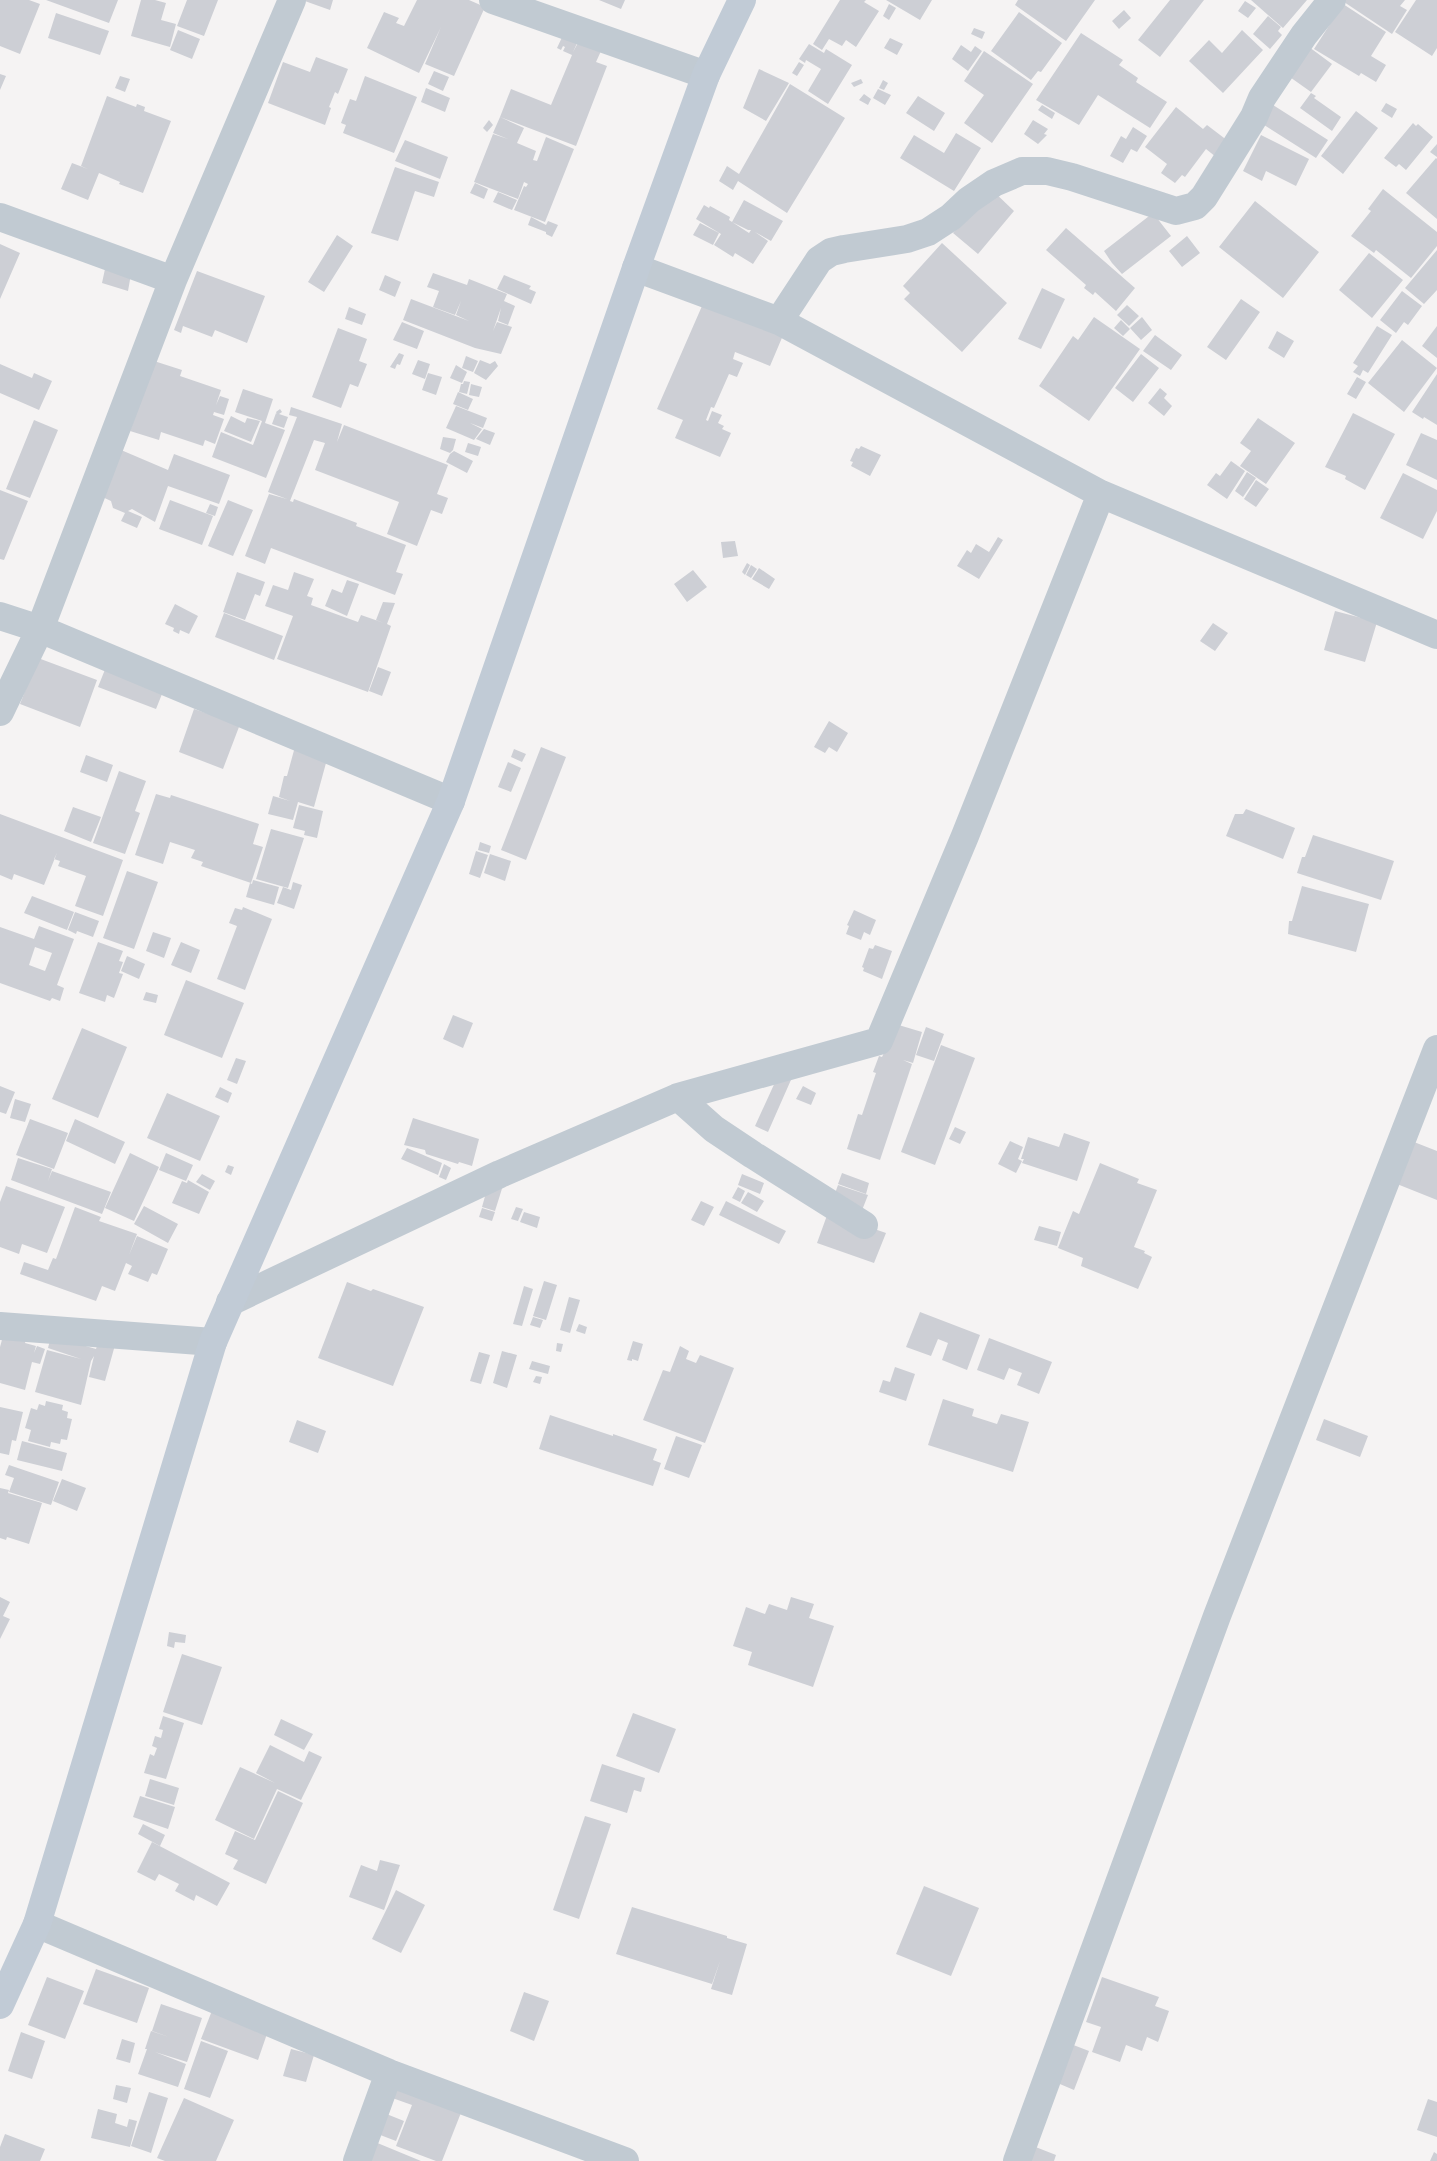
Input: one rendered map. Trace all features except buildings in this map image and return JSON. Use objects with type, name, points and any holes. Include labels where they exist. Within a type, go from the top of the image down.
[{"type":"main road","points":[[0,2005],[38,1924],[212,1342],[452,801],[636,268],[706,75],[742,0]]},
{"type":"street","points":[[0,712],[40,629],[173,280],[292,0]]},
{"type":"street","points":[[493,0],[706,75]]},
{"type":"street","points":[[779,321],[819,260],[831,252],[907,239],[928,232],[951,217],[969,200],[994,183],[1022,171],[1047,171],[1072,177],[1176,211],[1195,206],[1204,197],[1274,80],[1304,35],[1332,0]]},
{"type":"street","points":[[0,217],[173,280]]},
{"type":"street","points":[[636,268],[779,321],[1101,494],[1437,635]]},
{"type":"street","points":[[230,1302],[500,1174],[678,1097],[879,1042],[965,836],[1101,494]]},
{"type":"street","points":[[0,616],[40,629],[452,801]]},
{"type":"street","points":[[1017,2161],[1217,1616],[1437,1049]]},
{"type":"street","points":[[678,1097],[714,1128],[753,1155],[864,1225]]},
{"type":"street","points":[[0,1326],[212,1342]]},
{"type":"street","points":[[38,1924],[389,2074],[625,2161]]},
{"type":"street","points":[[357,2161],[389,2074]]}]
